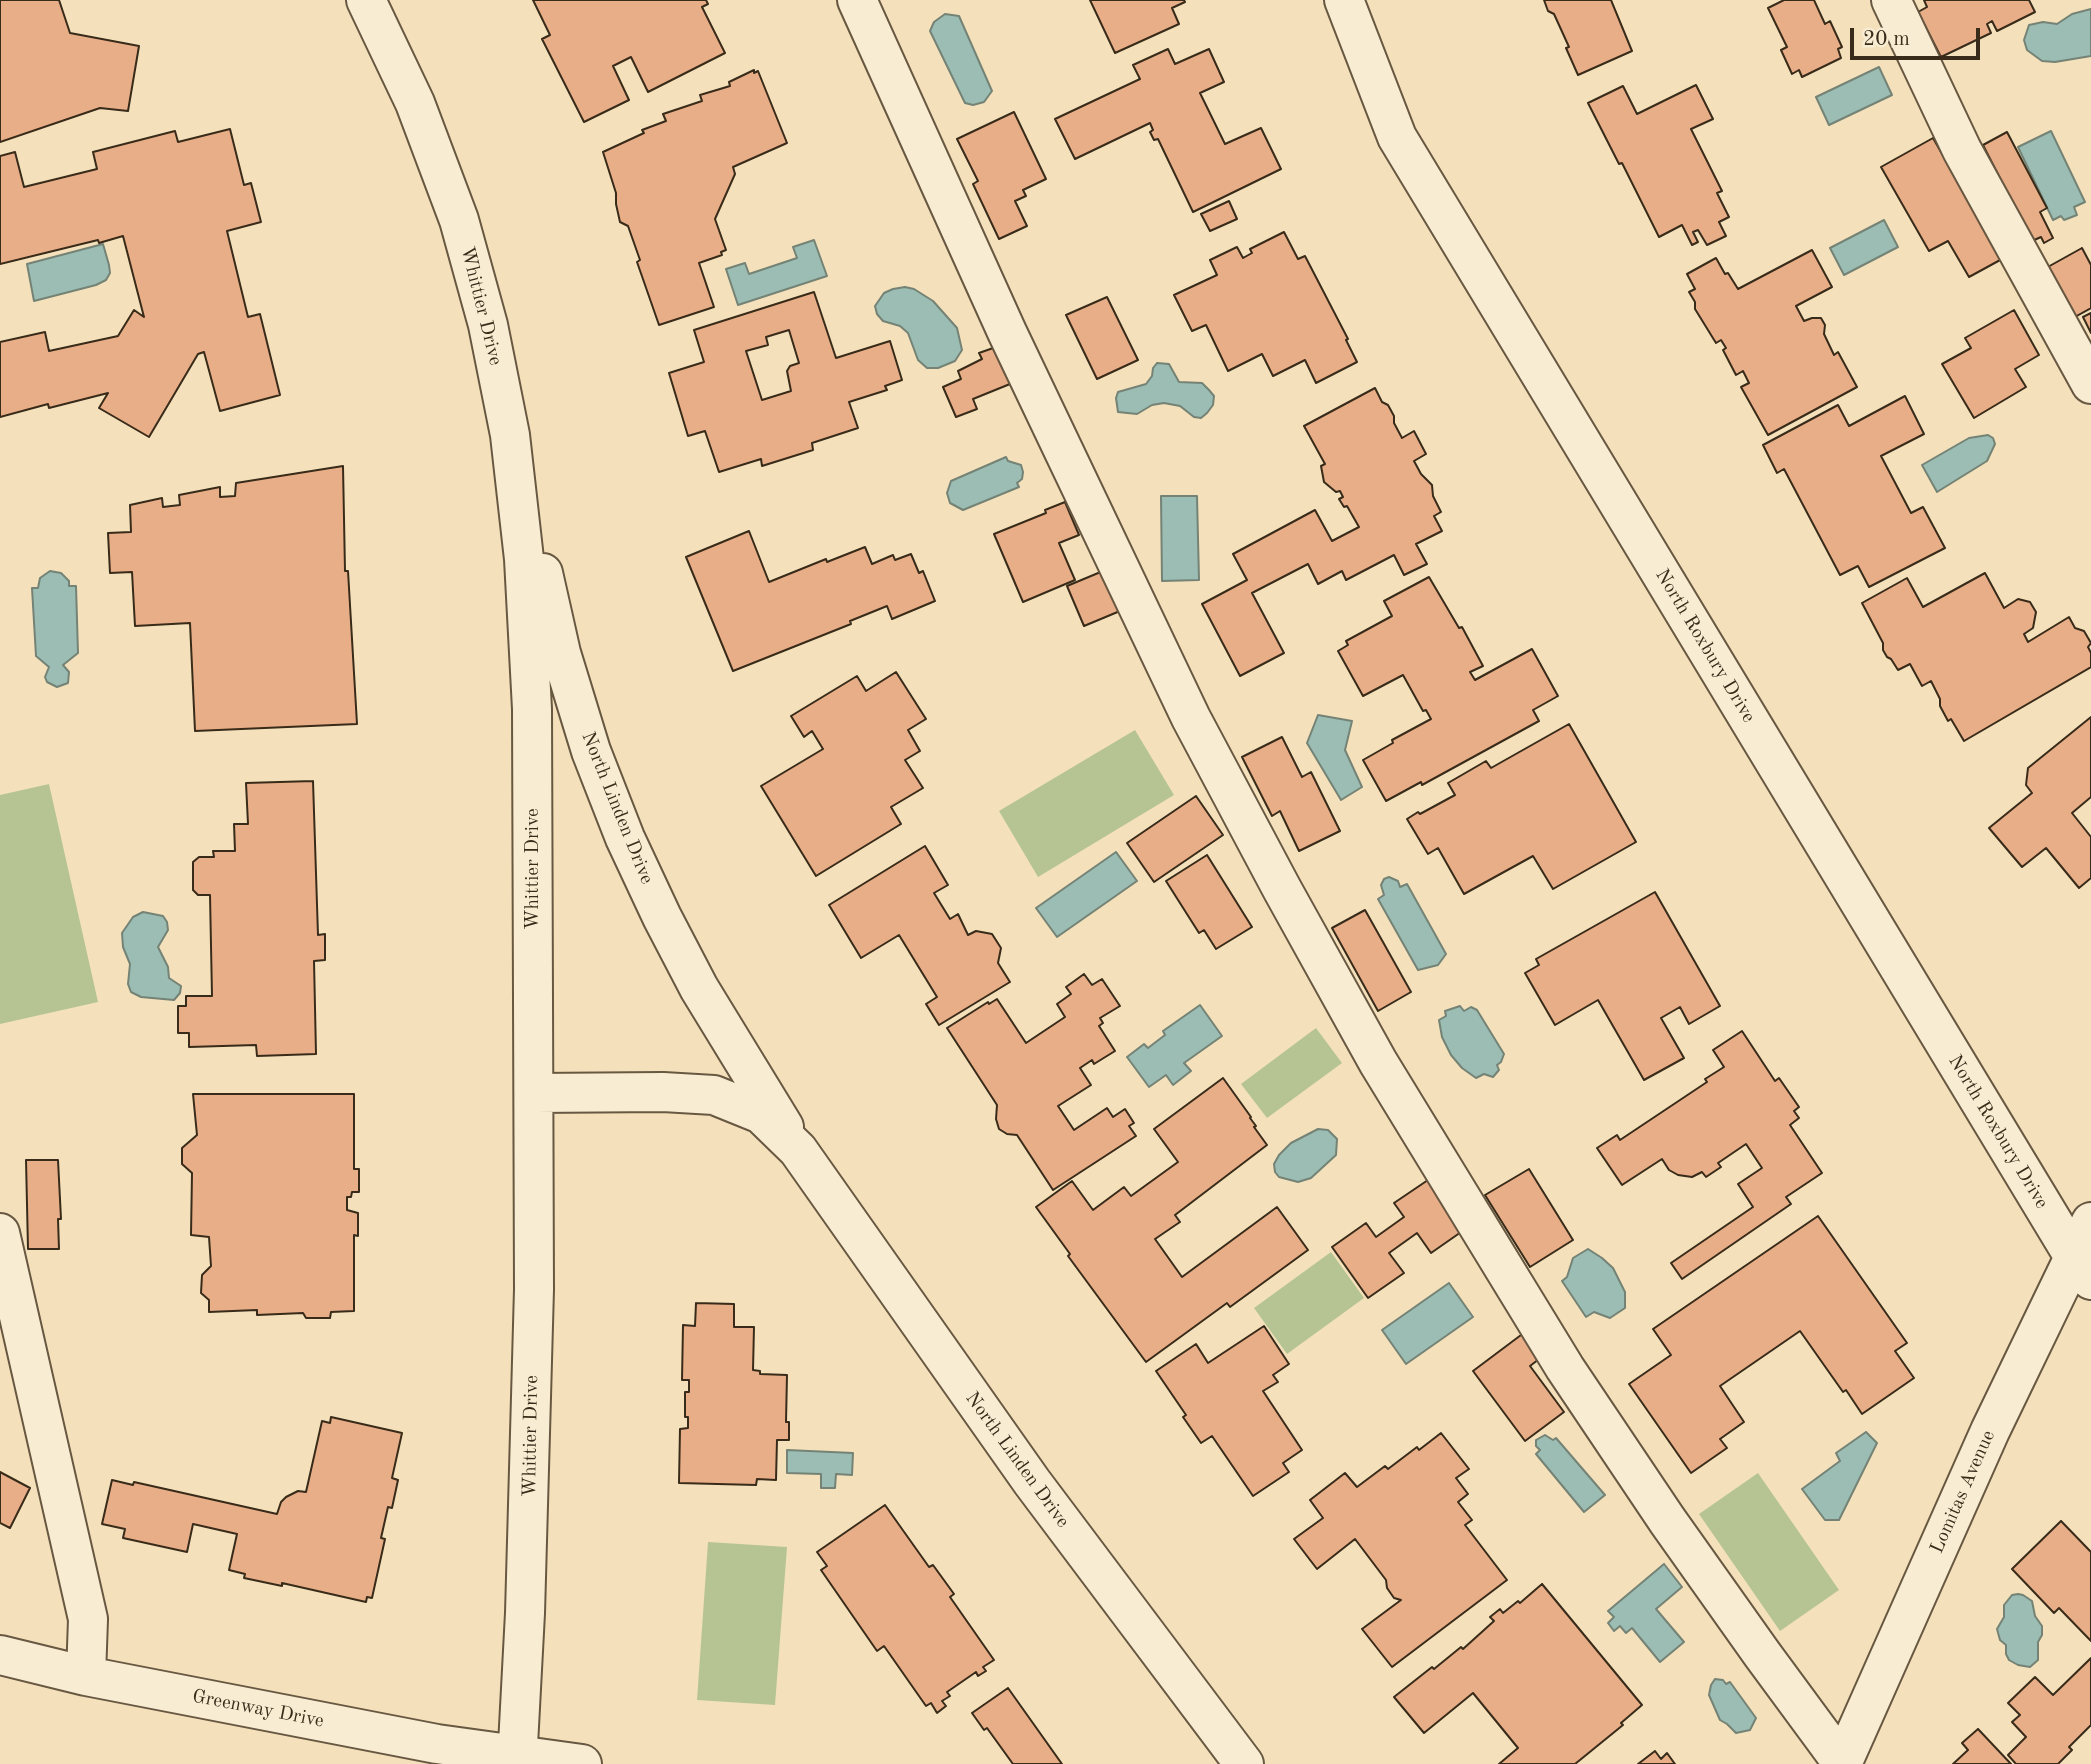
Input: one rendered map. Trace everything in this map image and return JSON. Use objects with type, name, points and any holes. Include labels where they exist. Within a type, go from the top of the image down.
[{"type":"street","name":"Whittier Drive","points":[[366,0],[415,103],[459,220],[488,325],[510,435],[524,559],[532,709],[535,1093],[531,1434],[518,1760]]},
{"type":"street","points":[[857,0],[1007,332],[1191,718],[1371,1051],[1565,1368],[1667,1520],[1842,1764]]},
{"type":"street","name":"North Roxbury Drive","points":[[1344,0],[1397,137],[2082,1268]]},
{"type":"street","points":[[1891,0],[1962,150],[2091,384]]},
{"type":"street","name":"North Linden Drive","points":[[510,435],[561,653],[591,751],[625,838],[699,988],[798,1150],[1032,1482],[1244,1764]]},
{"type":"street","name":"North Linden Drive","points":[[535,1093],[663,1092],[714,1095],[761,1114],[798,1150]]},
{"type":"street","name":"Lomitas Avenue","points":[[1842,1764],[1990,1431],[2082,1268],[2091,1222]]},
{"type":"street","points":[[0,1233],[88,1619],[86,1676]]},
{"type":"street","name":"Greenway Drive","points":[[0,1655],[86,1676],[518,1760],[582,1764]]},
{"type":"green space","points":[[1135,730],[1174,795],[1038,877],[999,811]]},
{"type":"green space","points":[[49,784],[98,1002],[0,1024],[0,795]]},
{"type":"green space","points":[[1316,1028],[1342,1063],[1267,1118],[1241,1084]]},
{"type":"green space","points":[[1331,1252],[1364,1298],[1287,1354],[1254,1308]]},
{"type":"green space","points":[[1758,1473],[1839,1590],[1780,1631],[1699,1514]]},
{"type":"green space","points":[[708,1542],[787,1547],[775,1705],[697,1700]]},
{"type":"water","points":[[2091,9],[2091,56],[2055,62],[2042,61],[2027,50],[2024,40],[2029,25],[2043,22],[2057,24],[2072,14]]},
{"type":"water","points":[[945,14],[959,16],[992,91],[984,102],[973,105],[965,103],[930,31],[934,22]]},
{"type":"water","points":[[1879,67],[1892,95],[1829,125],[1816,97]]},
{"type":"water","points":[[2051,131],[2085,202],[2074,207],[2077,215],[2064,220],[2061,216],[2053,220],[2018,147]]},
{"type":"water","points":[[1884,220],[1898,247],[1844,275],[1830,248]]},
{"type":"water","points":[[814,240],[827,276],[738,305],[726,269],[745,263],[749,274],[797,258],[793,247]]},
{"type":"water","points":[[103,244],[110,273],[106,280],[34,301],[27,264]]},
{"type":"water","points":[[905,287],[914,289],[933,301],[957,328],[962,350],[955,361],[938,368],[927,368],[918,360],[908,333],[900,326],[883,321],[877,314],[875,306],[884,293]]},
{"type":"water","points":[[1157,363],[1169,364],[1179,382],[1202,383],[1209,390],[1214,396],[1213,405],[1207,413],[1201,418],[1194,417],[1180,406],[1164,403],[1152,405],[1137,414],[1118,412],[1118,392],[1146,384]]},
{"type":"water","points":[[1988,435],[1993,438],[1995,444],[1987,461],[1937,492],[1922,465],[1969,438]]},
{"type":"water","points":[[1006,457],[1008,461],[1021,465],[1023,472],[1022,479],[1017,483],[1019,487],[963,510],[950,503],[947,493],[951,481]]},
{"type":"water","points":[[1161,496],[1197,496],[1199,580],[1162,581]]},
{"type":"water","points":[[50,571],[61,573],[69,581],[69,586],[76,586],[78,653],[63,665],[69,672],[68,683],[57,687],[47,682],[45,677],[49,667],[36,656],[32,588],[38,588],[40,578]]},
{"type":"water","points":[[1318,715],[1352,721],[1345,750],[1362,787],[1341,800],[1307,743]]},
{"type":"water","points":[[1116,852],[1137,881],[1057,937],[1036,908]]},
{"type":"water","points":[[1389,877],[1398,881],[1400,887],[1407,884],[1446,954],[1438,965],[1418,970],[1378,899],[1384,895],[1381,885],[1384,879]]},
{"type":"water","points":[[143,912],[163,916],[167,922],[168,930],[158,947],[168,967],[169,978],[181,986],[180,993],[174,1000],[141,997],[131,992],[128,984],[130,964],[123,947],[122,933],[133,917]]},
{"type":"water","points":[[1200,1005],[1222,1036],[1184,1063],[1191,1071],[1173,1085],[1166,1075],[1149,1087],[1127,1057],[1144,1044],[1148,1048],[1165,1035],[1163,1031]]},
{"type":"water","points":[[1460,1006],[1464,1011],[1471,1007],[1477,1010],[1504,1054],[1497,1065],[1499,1070],[1493,1077],[1484,1074],[1476,1078],[1462,1068],[1451,1055],[1442,1037],[1439,1020],[1446,1016],[1445,1011]]},
{"type":"water","points":[[1318,1129],[1328,1130],[1337,1139],[1336,1155],[1311,1178],[1298,1182],[1279,1177],[1274,1164],[1279,1155],[1291,1143]]},
{"type":"water","points":[[1588,1249],[1613,1268],[1625,1292],[1625,1308],[1610,1318],[1594,1312],[1586,1317],[1562,1281],[1567,1277],[1573,1258]]},
{"type":"water","points":[[1449,1283],[1473,1317],[1406,1364],[1382,1330]]},
{"type":"water","points":[[1866,1432],[1877,1443],[1839,1520],[1825,1520],[1802,1489],[1840,1461],[1836,1453]]},
{"type":"water","points":[[1545,1435],[1553,1440],[1556,1438],[1605,1495],[1584,1512],[1536,1454],[1540,1450],[1536,1446],[1536,1440]]},
{"type":"water","points":[[787,1450],[853,1453],[852,1475],[836,1474],[835,1488],[821,1488],[821,1474],[787,1473]]},
{"type":"water","points":[[1664,1564],[1682,1587],[1656,1609],[1684,1642],[1660,1662],[1632,1628],[1626,1633],[1620,1626],[1614,1631],[1608,1623],[1614,1617],[1608,1611]]},
{"type":"water","points":[[2018,1594],[2032,1601],[2035,1616],[2042,1626],[2042,1635],[2038,1642],[2038,1660],[2030,1667],[2009,1660],[2006,1645],[2000,1640],[1997,1629],[2004,1617],[2004,1605],[2012,1595]]},
{"type":"water","points":[[1715,1679],[1723,1680],[1726,1684],[1730,1682],[1756,1718],[1750,1730],[1736,1733],[1720,1720],[1709,1695]]},
{"type":"building","points":[[0,0],[59,0],[70,33],[139,46],[128,111],[100,108],[0,142]]},
{"type":"building","points":[[533,0],[706,0],[708,4],[702,7],[725,53],[648,92],[631,57],[613,66],[629,100],[584,122],[542,39],[550,35]]},
{"type":"building","points":[[1090,0],[1185,2],[1172,8],[1179,24],[1115,53]]},
{"type":"building","points":[[1544,0],[1611,0],[1632,51],[1578,75],[1566,48],[1569,47],[1554,14],[1548,11]]},
{"type":"building","points":[[1784,0],[1814,0],[1825,24],[1830,21],[1842,47],[1838,49],[1841,58],[1802,77],[1799,70],[1792,74],[1781,50],[1787,47],[1768,8]]},
{"type":"building","points":[[1924,0],[2029,0],[2035,12],[1997,31],[1992,21],[1987,24],[1991,33],[1941,57],[1918,12],[1927,7]]},
{"type":"building","points":[[1168,49],[1175,64],[1209,49],[1224,82],[1200,93],[1225,144],[1261,128],[1281,169],[1193,212],[1158,139],[1154,140],[1150,132],[1153,130],[1150,123],[1075,159],[1055,119],[1140,79],[1133,65]]},
{"type":"building","points":[[754,70],[754,73],[758,71],[787,143],[733,167],[735,174],[715,219],[726,250],[721,252],[722,255],[699,263],[714,307],[659,325],[637,262],[640,260],[628,226],[620,222],[616,193],[603,152],[644,133],[642,130],[666,121],[663,114],[702,101],[700,95],[730,86],[729,82]]},
{"type":"building","points":[[1696,85],[1713,119],[1691,129],[1722,191],[1717,193],[1729,217],[1719,222],[1726,236],[1707,245],[1698,230],[1693,232],[1698,242],[1692,245],[1682,225],[1659,237],[1588,103],[1623,86],[1637,114]]},
{"type":"building","points":[[1014,112],[1046,179],[1023,190],[1026,196],[1015,201],[1027,226],[999,239],[973,184],[978,181],[957,139]]},
{"type":"building","points":[[230,129],[244,185],[251,183],[261,222],[227,231],[248,317],[260,314],[280,395],[220,411],[204,352],[198,354],[149,437],[99,408],[108,393],[49,408],[48,404],[0,417],[0,342],[45,332],[49,351],[118,336],[134,310],[144,317],[123,236],[0,264],[0,156],[15,152],[24,187],[97,169],[93,152],[175,131],[178,142]]},
{"type":"building","points":[[2007,132],[2047,208],[2040,212],[2053,238],[2044,243],[2041,237],[2032,241],[1983,145]]},
{"type":"building","points":[[1933,138],[2002,259],[1969,277],[1948,241],[1929,251],[1881,167]]},
{"type":"building","points":[[1229,201],[1237,219],[1210,231],[1201,214]]},
{"type":"building","points":[[1284,232],[1298,259],[1305,256],[1357,362],[1316,383],[1305,360],[1273,376],[1262,354],[1228,371],[1206,325],[1192,331],[1174,295],[1217,275],[1210,260],[1237,247],[1243,258],[1252,253],[1250,249]]},
{"type":"building","points":[[2082,248],[2091,265],[2091,308],[2073,318],[2046,268]]},
{"type":"building","points":[[1812,250],[1832,287],[1796,306],[1804,321],[1821,318],[1825,325],[1824,334],[1834,355],[1838,352],[1857,387],[1768,435],[1741,387],[1749,383],[1743,371],[1736,375],[1723,350],[1726,348],[1721,340],[1716,343],[1695,309],[1695,302],[1689,292],[1695,289],[1687,274],[1716,258],[1738,289]]},
{"type":"building","points":[[814,292],[836,358],[890,341],[902,380],[885,386],[887,390],[849,402],[858,428],[812,443],[813,450],[762,466],[761,459],[719,472],[705,431],[688,436],[669,373],[704,362],[694,330]],"holes":[[[789,330],[799,363],[790,366],[787,371],[791,391],[762,400],[746,351],[768,345],[766,337]]]},
{"type":"building","points":[[1107,297],[1138,360],[1097,379],[1066,315]]},
{"type":"building","points":[[2014,310],[2039,355],[2015,369],[2026,387],[1974,418],[1942,364],[1971,348],[1965,338]]},
{"type":"building","points":[[2091,313],[2091,333],[2083,317]]},
{"type":"building","points":[[996,347],[1010,384],[973,399],[977,409],[956,417],[943,387],[961,379],[958,371],[982,359],[979,353]]},
{"type":"building","points":[[1375,388],[1394,416],[1394,423],[1402,438],[1414,431],[1426,454],[1414,461],[1421,474],[1432,485],[1433,496],[1441,512],[1434,516],[1442,531],[1416,544],[1427,564],[1404,575],[1394,555],[1346,580],[1342,571],[1318,584],[1308,564],[1252,593],[1284,653],[1240,676],[1202,604],[1247,580],[1233,554],[1315,510],[1332,541],[1359,527],[1347,506],[1344,507],[1339,499],[1343,497],[1340,491],[1336,492],[1324,482],[1321,466],[1325,464],[1304,426]]},
{"type":"building","points":[[1905,396],[1924,434],[1881,456],[1911,513],[1923,507],[1945,548],[1869,587],[1858,566],[1840,575],[1784,469],[1777,473],[1763,445],[1838,405],[1849,426]]},
{"type":"building","points":[[343,466],[345,571],[348,571],[357,724],[195,731],[190,623],[135,626],[132,572],[110,573],[108,533],[131,532],[130,505],[162,498],[163,507],[180,505],[179,495],[220,487],[220,497],[235,496],[236,483]]},
{"type":"building","points":[[1065,502],[1079,535],[1059,543],[1075,580],[1023,602],[994,534],[1046,513],[1045,510]]},
{"type":"building","points":[[749,531],[769,582],[865,547],[872,564],[893,555],[895,560],[911,554],[919,573],[923,571],[935,601],[892,619],[887,606],[850,621],[851,624],[733,671],[686,557]]},
{"type":"building","points":[[1103,571],[1120,611],[1084,626],[1067,586]]},
{"type":"building","points":[[1985,573],[2004,608],[2018,599],[2030,602],[2036,612],[2033,628],[2024,634],[2028,642],[2069,617],[2075,628],[2084,631],[2091,643],[2088,647],[2091,667],[1964,741],[1951,719],[1948,721],[1931,681],[1922,686],[1910,664],[1898,670],[1887,657],[1883,643],[1862,603],[1907,578],[1923,607]]},
{"type":"building","points":[[1429,577],[1459,628],[1462,627],[1483,666],[1470,672],[1475,680],[1532,649],[1558,696],[1533,710],[1539,721],[1422,785],[1421,782],[1386,801],[1363,760],[1393,743],[1392,740],[1431,719],[1426,710],[1423,711],[1403,675],[1363,696],[1338,651],[1348,645],[1346,641],[1392,616],[1384,601]]},
{"type":"building","points":[[896,672],[926,719],[908,730],[920,751],[905,760],[923,788],[891,807],[901,824],[816,876],[761,786],[823,749],[812,731],[804,737],[791,716],[857,676],[866,691]]},
{"type":"building","points":[[2091,717],[2091,797],[2072,813],[2091,837],[2091,878],[2079,888],[2046,848],[2022,867],[1989,828],[2032,793],[2026,785],[2028,768]]},
{"type":"building","points":[[1569,724],[1636,842],[1553,889],[1533,856],[1464,894],[1438,848],[1428,854],[1407,819],[1455,795],[1448,783],[1486,761],[1491,768]]},
{"type":"building","points":[[1282,737],[1302,777],[1311,772],[1340,831],[1299,851],[1280,811],[1272,816],[1242,757]]},
{"type":"building","points":[[313,781],[318,935],[325,934],[325,960],[314,961],[316,1054],[257,1056],[256,1045],[189,1047],[189,1033],[178,1033],[178,1006],[186,1006],[186,996],[212,996],[210,895],[198,895],[193,890],[193,862],[199,857],[214,857],[213,851],[235,851],[234,824],[248,824],[246,783]]},
{"type":"building","points":[[1196,796],[1223,835],[1154,882],[1127,843]]},
{"type":"building","points":[[925,846],[948,885],[934,893],[950,919],[958,914],[968,935],[976,931],[992,934],[1001,948],[998,963],[1010,982],[939,1025],[926,1004],[937,997],[899,935],[861,958],[829,905]]},
{"type":"building","points":[[1207,855],[1252,927],[1216,949],[1204,930],[1199,933],[1166,881]]},
{"type":"building","points":[[1655,892],[1720,1006],[1689,1024],[1680,1007],[1661,1018],[1684,1058],[1644,1080],[1598,1000],[1555,1025],[1525,973],[1539,965],[1536,959]]},
{"type":"building","points":[[1365,910],[1411,992],[1378,1011],[1332,928]]},
{"type":"building","points":[[1084,974],[1092,985],[1102,979],[1120,1006],[1100,1018],[1103,1023],[1099,1026],[1115,1051],[1094,1064],[1092,1060],[1080,1068],[1091,1085],[1058,1106],[1074,1130],[1107,1108],[1113,1117],[1125,1109],[1134,1123],[1129,1126],[1136,1136],[1053,1190],[1017,1135],[1007,1134],[999,1129],[996,1119],[997,1105],[947,1028],[997,999],[1026,1043],[1065,1017],[1057,1004],[1071,994],[1066,987]]},
{"type":"building","points":[[1742,1031],[1775,1081],[1779,1078],[1799,1107],[1794,1111],[1799,1118],[1790,1125],[1822,1173],[1786,1197],[1791,1204],[1682,1279],[1671,1263],[1753,1207],[1738,1184],[1762,1168],[1746,1144],[1718,1163],[1721,1167],[1706,1177],[1702,1172],[1692,1177],[1678,1175],[1669,1170],[1662,1159],[1622,1185],[1597,1148],[1617,1135],[1620,1140],[1707,1082],[1705,1079],[1724,1067],[1713,1050]]},
{"type":"building","points":[[1223,1078],[1267,1145],[1175,1215],[1180,1222],[1155,1239],[1182,1277],[1277,1207],[1308,1250],[1230,1307],[1227,1303],[1146,1362],[1068,1256],[1070,1254],[1036,1207],[1072,1181],[1093,1210],[1124,1187],[1131,1196],[1178,1162],[1154,1129]]},
{"type":"building","points":[[193,1094],[354,1094],[354,1169],[359,1169],[359,1192],[352,1192],[351,1197],[347,1197],[347,1210],[358,1213],[358,1236],[354,1235],[354,1311],[331,1312],[330,1318],[306,1318],[303,1313],[257,1315],[257,1310],[209,1312],[209,1300],[201,1293],[202,1275],[211,1266],[209,1237],[191,1235],[192,1173],[182,1164],[182,1148],[197,1135]]},
{"type":"building","points":[[26,1160],[58,1160],[61,1219],[58,1219],[59,1249],[28,1249]]},
{"type":"building","points":[[1529,1169],[1573,1240],[1530,1267],[1485,1195]]},
{"type":"building","points":[[1428,1180],[1464,1230],[1431,1253],[1417,1233],[1389,1253],[1404,1273],[1368,1298],[1332,1247],[1366,1223],[1376,1237],[1404,1217],[1394,1203]]},
{"type":"building","points":[[1818,1216],[1907,1343],[1895,1351],[1914,1378],[1862,1414],[1800,1331],[1720,1386],[1744,1422],[1720,1439],[1727,1448],[1691,1473],[1629,1384],[1671,1355],[1653,1329]]},
{"type":"building","points":[[696,1303],[734,1304],[734,1327],[754,1327],[753,1370],[760,1371],[760,1374],[787,1375],[786,1422],[789,1422],[789,1440],[777,1440],[776,1480],[757,1479],[756,1485],[679,1483],[680,1429],[688,1428],[685,1392],[689,1392],[689,1380],[682,1380],[683,1325],[695,1326]]},
{"type":"building","points":[[1264,1326],[1289,1364],[1273,1375],[1278,1382],[1263,1391],[1302,1450],[1283,1463],[1289,1472],[1253,1496],[1212,1436],[1201,1443],[1183,1417],[1186,1415],[1156,1371],[1196,1344],[1208,1363]]},
{"type":"building","points":[[1525,1332],[1543,1356],[1530,1366],[1564,1412],[1525,1441],[1473,1371]]},
{"type":"building","points":[[331,1417],[402,1433],[392,1478],[398,1480],[392,1508],[388,1507],[381,1538],[385,1539],[372,1598],[367,1597],[366,1602],[282,1583],[282,1586],[244,1578],[245,1574],[229,1570],[237,1534],[193,1524],[187,1552],[123,1538],[125,1529],[102,1524],[112,1480],[133,1485],[134,1482],[277,1514],[286,1497],[298,1491],[306,1492],[322,1421],[330,1423]]},
{"type":"building","points":[[1441,1433],[1469,1469],[1456,1478],[1468,1494],[1458,1502],[1472,1520],[1465,1525],[1507,1580],[1392,1667],[1362,1629],[1401,1600],[1394,1598],[1387,1588],[1386,1580],[1355,1539],[1317,1569],[1294,1539],[1323,1518],[1310,1500],[1345,1473],[1357,1487],[1385,1466],[1388,1469]]},
{"type":"building","points":[[0,1472],[30,1488],[10,1528],[0,1523]]},
{"type":"building","points":[[885,1505],[929,1567],[933,1565],[954,1594],[950,1597],[994,1660],[983,1667],[986,1671],[978,1676],[976,1672],[947,1692],[950,1696],[942,1701],[946,1706],[937,1713],[931,1703],[926,1706],[884,1646],[877,1651],[821,1570],[827,1566],[817,1552]]},
{"type":"building","points":[[2061,1521],[2091,1552],[2091,1641],[2059,1608],[2054,1613],[2012,1569]]},
{"type":"building","points":[[1542,1584],[1642,1705],[1621,1723],[1623,1725],[1575,1764],[1499,1764],[1518,1748],[1473,1693],[1424,1733],[1394,1697],[1432,1667],[1434,1669],[1461,1647],[1463,1649],[1494,1621],[1490,1617],[1500,1609],[1503,1613],[1518,1601],[1520,1603]]},
{"type":"building","points":[[2091,1658],[2091,1725],[2069,1747],[2072,1750],[2058,1764],[2016,1764],[2008,1755],[2026,1737],[2012,1722],[2020,1715],[2008,1703],[2035,1677],[2053,1695]]},
{"type":"building","points":[[1008,1688],[1062,1764],[1013,1764],[987,1728],[984,1730],[972,1713]]},
{"type":"building","points":[[1978,1729],[2011,1764],[1953,1764],[1968,1750],[1962,1743]]},
{"type":"building","points":[[1655,1751],[1661,1759],[1667,1753],[1675,1764],[1638,1764]]}]
